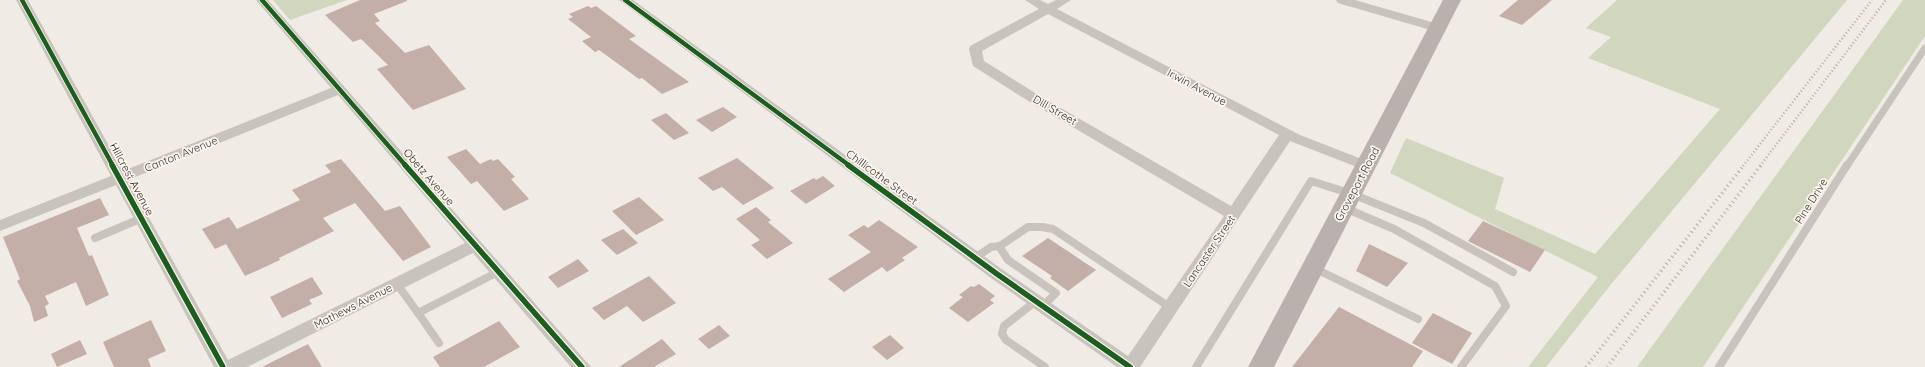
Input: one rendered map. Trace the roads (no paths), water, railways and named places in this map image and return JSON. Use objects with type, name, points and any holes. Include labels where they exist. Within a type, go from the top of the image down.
[{"type":"main road","name":"Groveport Road","points":[[1261,367],[1349,201],[1452,0]]},
{"type":"street","name":"Hillcrest Avenue","points":[[22,0],[121,178],[222,367]]},
{"type":"street","name":"Obetz Avenue","points":[[262,0],[582,367]]},
{"type":"street","name":"Chillicothe Street","points":[[625,0],[975,258],[1130,367]]},
{"type":"street","name":"Irwin Avenue","points":[[1031,0],[1287,134],[1367,166]]},
{"type":"street","name":"Dill Street","points":[[1065,0],[975,48],[978,63],[1029,95],[1234,215]]},
{"type":"street","points":[[1342,0],[1438,28]]},
{"type":"street","name":"Canton Avenue","points":[[0,226],[339,90]]},
{"type":"street","name":"Lancaster Street","points":[[1130,367],[1234,215],[1287,134]]},
{"type":"street","name":"Mathews Avenue","points":[[230,367],[475,245]]},
{"type":"lane","name":"Pine Drive","points":[[1719,367],[1876,119],[1925,48]]},
{"type":"lane","points":[[1196,367],[1311,181],[1349,201],[1394,229],[1495,286],[1506,306],[1461,367]]},
{"type":"lane","points":[[1349,201],[1424,223],[1513,272]]},
{"type":"lane","points":[[95,238],[142,218]]},
{"type":"lane","points":[[975,258],[991,247],[999,246],[1023,228],[1031,225],[1040,225],[1053,229],[1170,308]]},
{"type":"lane","points":[[999,246],[1008,260],[1056,293],[1004,326],[1002,334],[1006,340],[1045,367]]},
{"type":"lane","points":[[1313,268],[1418,319]]},
{"type":"lane","points":[[418,314],[498,272]]},
{"type":"lane","points":[[397,284],[439,343]]},
{"type":"railway","points":[[1743,166],[1872,0]]},
{"type":"railway","points":[[1760,166],[1886,0]]},
{"type":"railway","points":[[1586,367],[1744,165]]},
{"type":"railway","points":[[1607,367],[1761,165]]}]
